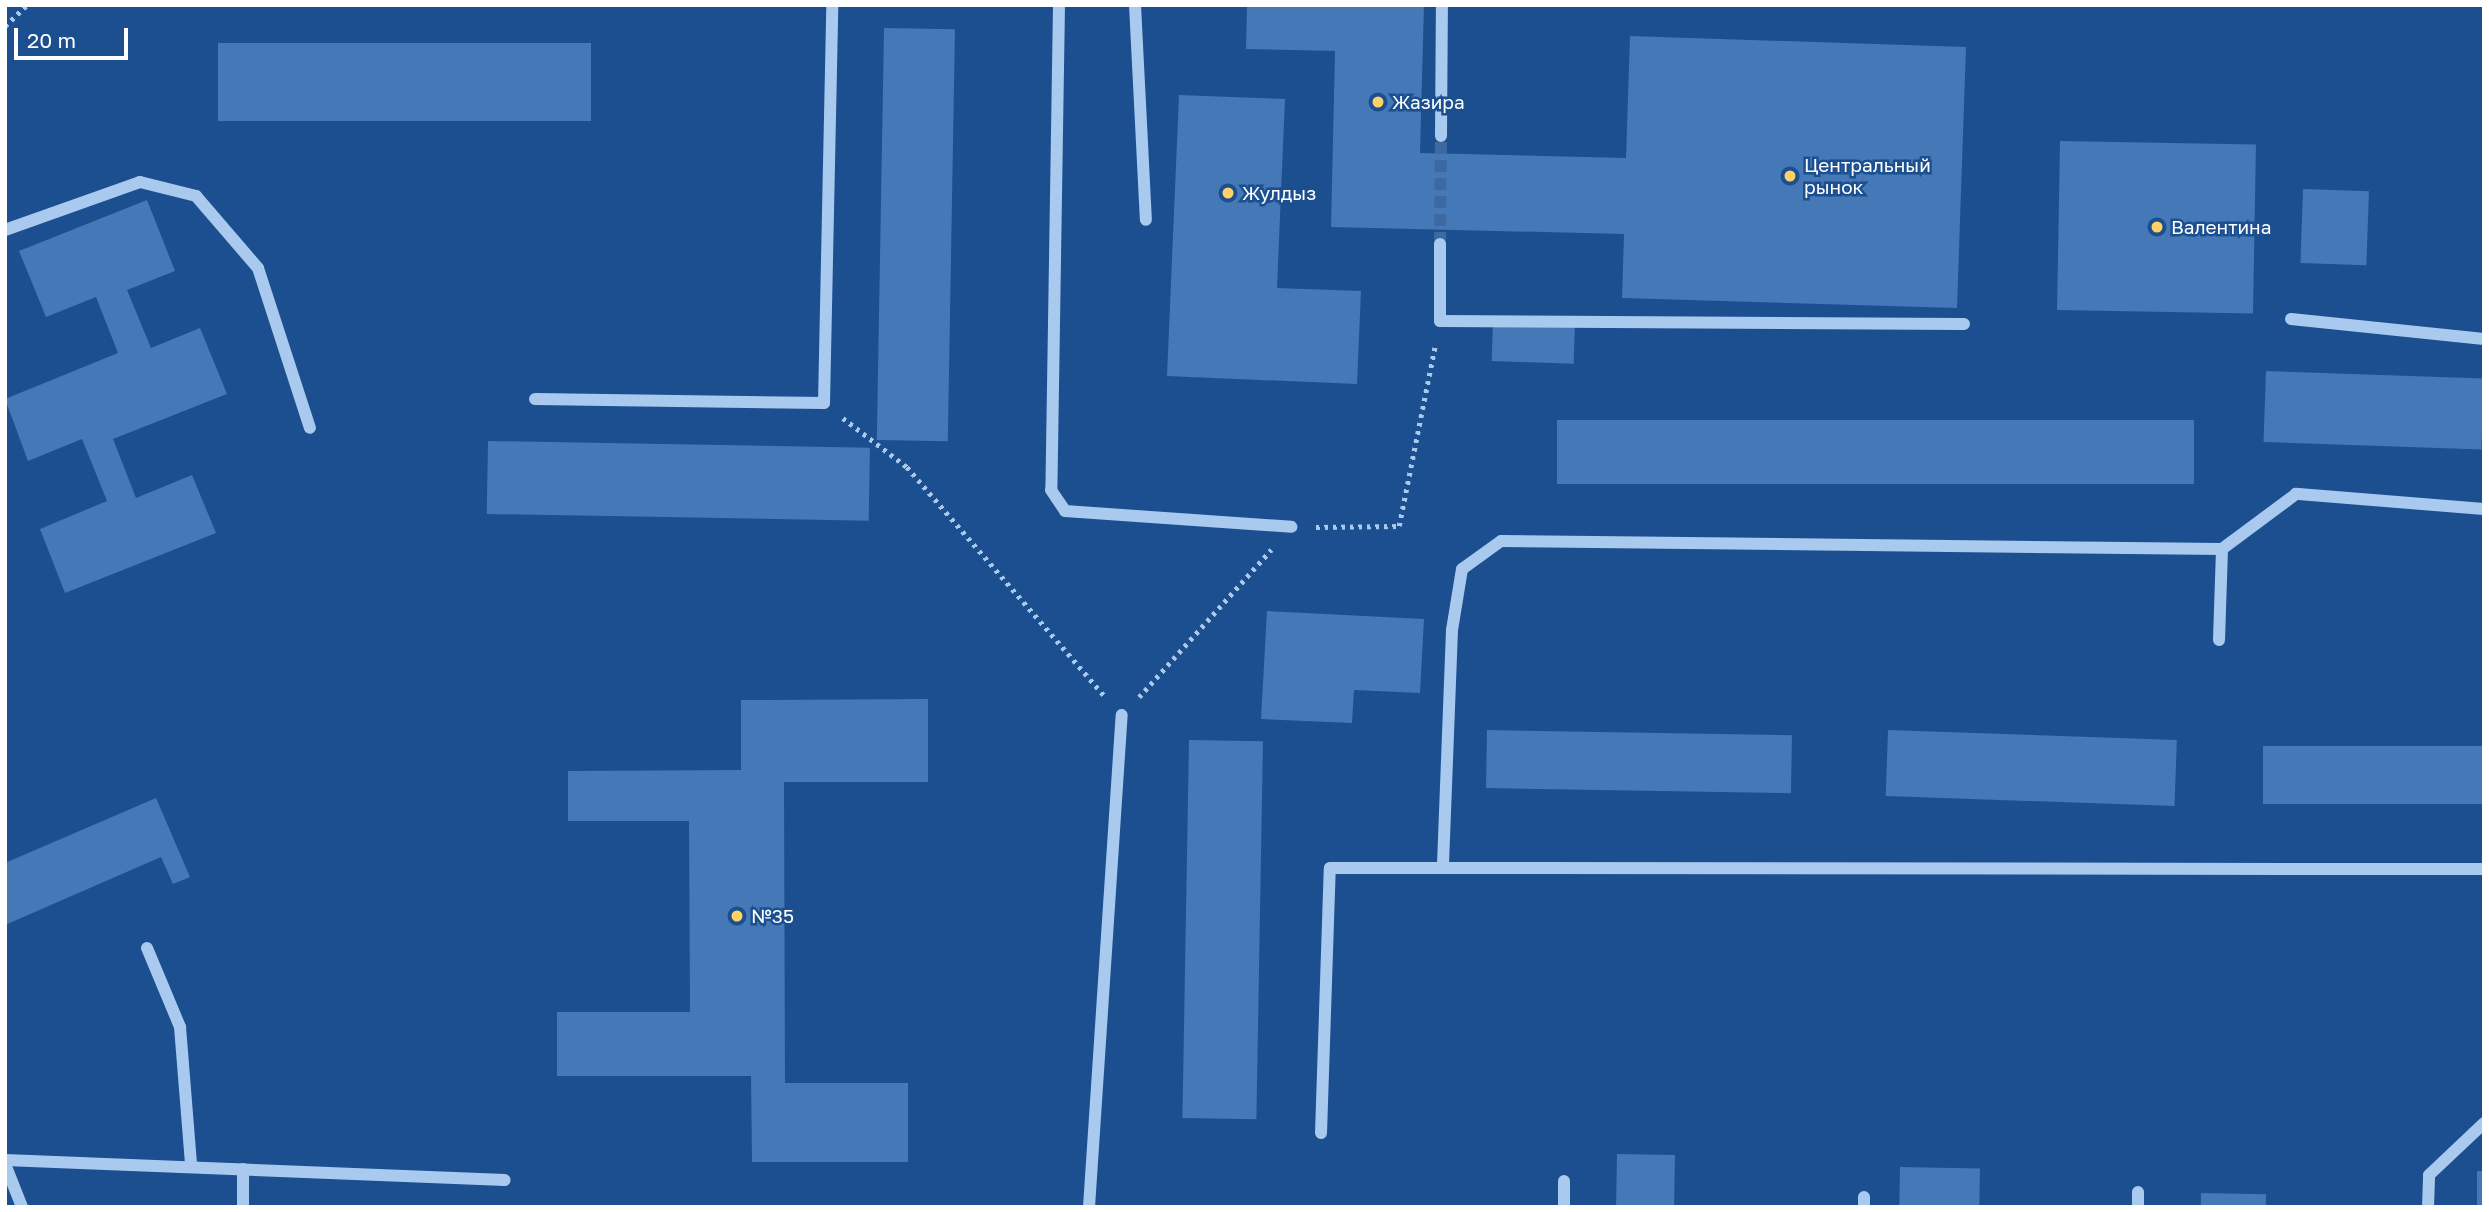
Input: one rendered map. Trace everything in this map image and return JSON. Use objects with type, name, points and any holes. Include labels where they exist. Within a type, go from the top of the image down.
[{"type":"street","points":[[535,399],[824,403],[832,5]]},
{"type":"street","points":[[1059,5],[1051,490],[1065,512],[1291,527]]},
{"type":"street","points":[[1135,5],[1146,220]]},
{"type":"street","points":[[1441,136],[1442,5]]},
{"type":"street","points":[[5,230],[140,182],[196,196],[258,268],[310,428]]},
{"type":"street","points":[[1440,244],[1440,321],[1964,324]]},
{"type":"street","points":[[2291,319],[2484,339]]},
{"type":"street","points":[[1443,868],[1452,630],[1462,569],[1501,541],[2222,549],[2296,494],[2484,509]]},
{"type":"street","points":[[2219,640],[2222,549]]},
{"type":"street","points":[[1089,1207],[1122,715]]},
{"type":"street","points":[[1321,1133],[1330,868],[2484,869]]},
{"type":"street","points":[[147,948],[180,1027],[191,1165]]},
{"type":"street","points":[[2428,1207],[2429,1175],[2484,1123]]},
{"type":"street","points":[[22,1207],[5,1162],[191,1165],[505,1180]]},
{"type":"street","points":[[243,1169],[243,1207]]},
{"type":"street","points":[[1564,1181],[1564,1207]]},
{"type":"street","points":[[2138,1192],[2138,1207]]},
{"type":"path","points":[[5,26],[27,5]]},
{"type":"path","points":[[824,403],[907,467],[1122,715]]},
{"type":"building","points":[[1247,5],[1424,5],[1420,153],[1626,158],[1630,36],[1966,47],[1957,308],[1622,298],[1624,234],[1331,227],[1335,51],[1246,49]]},
{"type":"building","points":[[884,28],[955,29],[948,441],[877,440]]},
{"type":"building","points":[[218,43],[591,43],[591,121],[218,121]]},
{"type":"building","name":"Жулдыз","points":[[1179,95],[1285,99],[1277,288],[1361,291],[1357,384],[1167,376]]},
{"type":"building","name":"Валентина","points":[[2060,141],[2256,144],[2253,313],[2057,310]]},
{"type":"building","points":[[2303,189],[2369,191],[2366,265],[2300,263]]},
{"type":"building","points":[[147,200],[175,271],[127,290],[151,348],[200,328],[227,394],[113,439],[136,498],[192,475],[216,533],[65,593],[40,529],[107,501],[82,439],[28,461],[5,399],[118,353],[96,297],[46,317],[19,251]]},
{"type":"building","points":[[1493,322],[1575,325],[1574,364],[1492,361]]},
{"type":"building","points":[[2266,371],[2484,379],[2481,450],[2264,442]]},
{"type":"building","points":[[1557,420],[2194,420],[2194,484],[1557,484]]},
{"type":"building","points":[[488,441],[870,448],[869,521],[487,514]]},
{"type":"building","points":[[1267,611],[1424,619],[1420,693],[1354,690],[1352,723],[1261,719]]},
{"type":"building","name":"№35","points":[[928,699],[928,782],[784,782],[785,1083],[908,1083],[908,1162],[752,1162],[751,1076],[557,1076],[557,1012],[690,1012],[689,821],[568,821],[568,771],[741,770],[741,700]]},
{"type":"building","points":[[1487,730],[1792,735],[1791,793],[1486,788]]},
{"type":"building","points":[[1888,730],[2177,740],[2175,806],[1886,796]]},
{"type":"building","points":[[1189,740],[1263,741],[1256,1119],[1182,1118]]},
{"type":"building","points":[[2263,746],[2484,746],[2484,804],[2263,804]]},
{"type":"building","points":[[156,798],[190,877],[173,884],[161,857],[5,925],[5,863]]},
{"type":"building","points":[[1617,1154],[1675,1155],[1674,1207],[1616,1207]]},
{"type":"building","points":[[1900,1167],[1980,1168],[1979,1207],[1899,1207]]},
{"type":"building","points":[[2477,1171],[2484,1171],[2484,1207],[2477,1207]]},
{"type":"building","points":[[2201,1193],[2266,1194],[2266,1207],[2201,1207]]},
{"type":"tunnel","points":[[1440,244],[1441,136]]},
{"type":"place","name":"Жазира","points":[[1378,102]]},
{"type":"place","name":"Центральный рынок","points":[[1790,176]]},
{"type":"place","name":"Жулдыз","points":[[1228,193]]},
{"type":"place","name":"Валентина","points":[[2157,227]]},
{"type":"place","name":"№35","points":[[737,916]]}]
